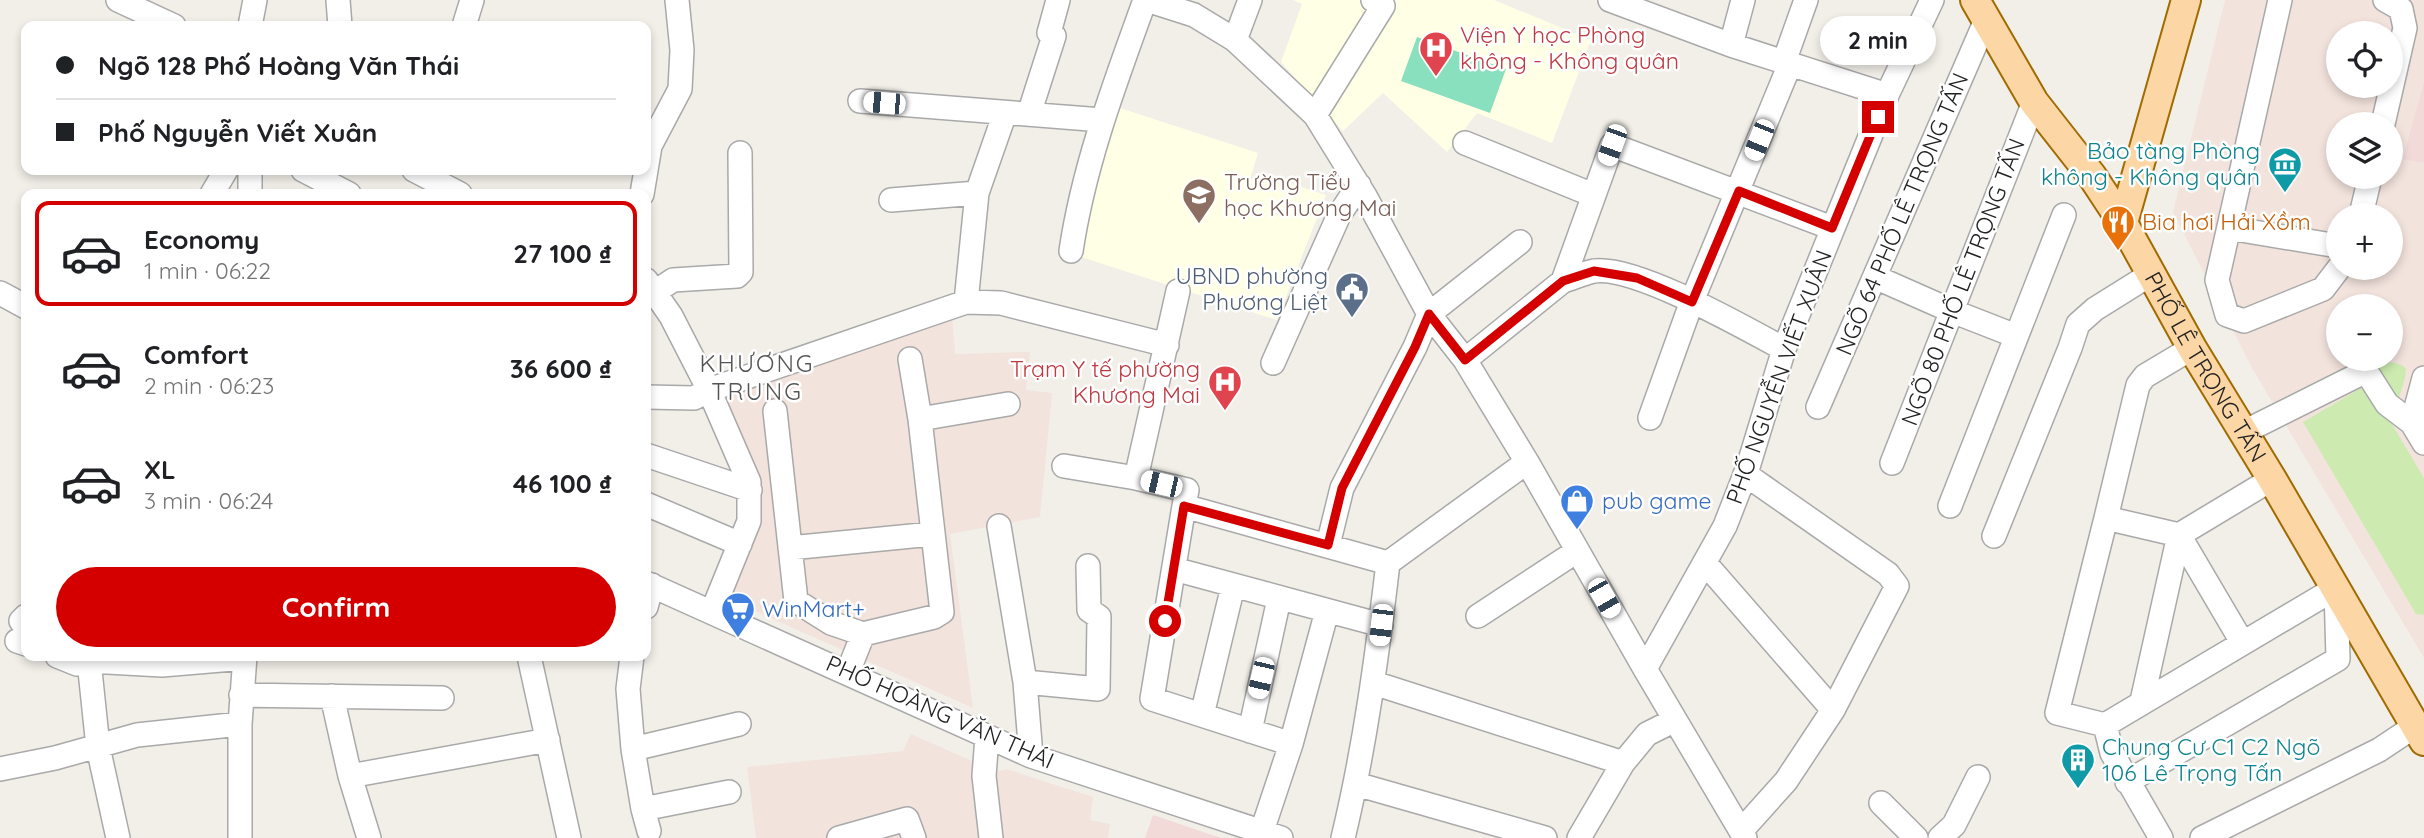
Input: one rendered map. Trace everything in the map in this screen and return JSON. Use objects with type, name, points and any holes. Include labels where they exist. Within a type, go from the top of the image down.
[{"type":"main road","points":[[2123,223],[2186,0]]},
{"type":"main road","name":"PHỐ LÊ TRỌNG TẤN","points":[[1980,10],[2034,102],[2092,176],[2123,223],[2192,348],[2272,479],[2419,734]]},
{"type":"street","points":[[118,0],[173,21]]},
{"type":"street","points":[[251,21],[255,0]]},
{"type":"street","points":[[338,0],[340,21]]},
{"type":"street","points":[[466,21],[472,0]]},
{"type":"street","points":[[651,140],[656,112],[680,89],[682,50],[677,0]]},
{"type":"street","points":[[1029,114],[1054,36],[1049,33],[1058,0]]},
{"type":"street","points":[[1071,251],[1078,206],[1102,120],[1146,0],[1194,15],[1235,40],[1315,115],[1359,186],[1429,314],[1465,360],[1527,462],[1743,834],[1786,781],[1833,710],[1897,586],[1888,574],[1745,474]]},
{"type":"street","points":[[1235,40],[1250,0]]},
{"type":"street","points":[[1315,115],[1383,6],[1373,0]]},
{"type":"street","points":[[1610,0],[1731,45],[1887,95]]},
{"type":"street","points":[[1731,45],[1744,0]]},
{"type":"street","points":[[1650,418],[1692,302],[1739,191],[1787,63],[1806,0]]},
{"type":"street","name":"PHỐ NGUYỄN VIẾT XUÂN","points":[[1645,669],[1725,526],[1745,474],[1784,349],[1887,95],[1932,0]]},
{"type":"street","points":[[2280,0],[2217,280],[2227,315],[2244,321],[2323,289],[2330,280]]},
{"type":"street","points":[[2385,0],[2401,9],[2405,28],[2386,112]]},
{"type":"street","name":"NGÕ 64 PHỐ LÊ TRỌNG TẤN","points":[[1818,407],[1875,277],[1980,10]]},
{"type":"street","points":[[860,101],[1102,120]]},
{"type":"street","name":"NGÕ 80 PHỐ LÊ TRỌNG TẤN","points":[[1892,463],[2034,102]]},
{"type":"street","points":[[965,302],[977,193],[1005,113]]},
{"type":"street","points":[[1465,142],[1593,195]]},
{"type":"street","points":[[1563,281],[1612,145],[1832,228]]},
{"type":"street","points":[[651,285],[673,280],[737,276],[741,272],[740,153]]},
{"type":"street","points":[[313,175],[339,189]]},
{"type":"street","points":[[424,175],[450,189]]},
{"type":"street","points":[[1273,363],[1339,215],[1359,186]]},
{"type":"street","points":[[891,200],[977,193]]},
{"type":"street","points":[[1950,506],[2064,215]]},
{"type":"street","points":[[2229,228],[2326,244]]},
{"type":"street","points":[[1328,545],[1342,488],[1415,347],[1429,314],[1520,242]]},
{"type":"street","points":[[1465,360],[1563,281],[1594,271],[1637,278],[1692,302],[1784,349]]},
{"type":"street","points":[[1994,536],[2078,324],[2095,309],[2151,274]]},
{"type":"street","points":[[1875,277],[2016,336]]},
{"type":"street","points":[[651,288],[671,316],[709,390],[749,482],[749,521],[712,612]]},
{"type":"street","points":[[1136,478],[1178,292]]},
{"type":"street","points":[[0,293],[21,304]]},
{"type":"street","points":[[651,397],[694,398],[709,390],[965,302],[1001,303],[1167,345]]},
{"type":"street","points":[[2127,782],[2338,659],[2336,589],[2105,725],[2057,713],[2138,384],[2145,376],[2192,348]]},
{"type":"street","points":[[775,411],[796,601],[831,623],[863,634],[934,617],[942,612],[920,419],[910,359]]},
{"type":"street","points":[[2244,432],[2366,371],[2387,404],[2412,423],[2424,443]]},
{"type":"street","points":[[2412,423],[2424,378]]},
{"type":"street","points":[[920,419],[1007,404]]},
{"type":"street","points":[[651,457],[750,490]]},
{"type":"street","points":[[1343,838],[1356,784],[1374,683],[1388,563],[1527,462]]},
{"type":"street","points":[[1064,466],[1136,478],[1185,498],[1388,563]]},
{"type":"street","points":[[2106,518],[2179,535],[2272,479]]},
{"type":"street","points":[[1185,498],[1152,699],[1291,744]]},
{"type":"street","points":[[651,506],[740,544]]},
{"type":"street","points":[[999,526],[1025,682],[1031,756]]},
{"type":"street","points":[[790,548],[932,534]]},
{"type":"street","points":[[2179,535],[2242,642]]},
{"type":"street","points":[[2142,701],[2179,535]]},
{"type":"street","points":[[1478,616],[1577,551]]},
{"type":"street","points":[[1705,563],[1833,710]]},
{"type":"street","points":[[1025,682],[1098,689],[1099,617],[1089,610],[1088,566]]},
{"type":"street","points":[[1174,569],[1381,625]]},
{"type":"street","points":[[1202,715],[1233,586]]},
{"type":"street","name":"PHỐ HOÀNG VĂN THÁI","points":[[651,593],[712,612],[1031,756],[1221,829],[1271,835]]},
{"type":"street","points":[[1250,731],[1279,599]]},
{"type":"street","points":[[1271,835],[1291,744],[1327,611]]},
{"type":"street","points":[[848,672],[863,634]]},
{"type":"street","points":[[70,661],[77,664],[89,661],[162,661]]},
{"type":"street","points":[[89,661],[99,747],[118,838]]},
{"type":"street","points":[[240,838],[240,724],[245,661]]},
{"type":"street","points":[[530,661],[569,838]]},
{"type":"street","points":[[631,661],[628,689],[633,749],[646,820],[729,792]]},
{"type":"street","points":[[1374,683],[1623,763]]},
{"type":"street","points":[[241,695],[442,698]]},
{"type":"street","points":[[332,696],[350,775],[369,838]]},
{"type":"street","points":[[1579,838],[1623,763],[1647,734],[1675,720]]},
{"type":"street","points":[[0,769],[99,747],[137,735],[240,724]]},
{"type":"street","points":[[633,749],[738,724]]},
{"type":"street","points":[[2105,725],[2112,753],[2161,838]]},
{"type":"street","points":[[2202,838],[2379,750],[2419,734]]},
{"type":"street","points":[[987,737],[984,776],[991,838]]},
{"type":"street","points":[[350,775],[548,740]]},
{"type":"street","points":[[1945,834],[1954,825],[1979,777]]},
{"type":"street","points":[[1356,784],[1545,838]]},
{"type":"street","points":[[1881,803],[1916,838]]},
{"type":"street","points":[[839,838],[907,819],[914,838]]},
{"type":"shaded area","name":"Viện Y học Phòng không - Không quân","points":[[1293,0],[1494,0],[1591,40],[1552,143],[1477,113],[1447,152],[1383,93],[1343,131],[1281,62],[1302,4]]},
{"type":"shaded area","name":"Bảo tàng Phòng không - Không quân","points":[[2225,0],[2424,0],[2424,81],[2403,155],[2403,112],[2326,112],[2326,189],[2403,189],[2403,159],[2424,163],[2424,658],[2252,368],[2173,212]]},
{"type":"shaded area","points":[[2424,81],[2424,163],[2403,160]]},
{"type":"shaded area","name":"Trường Tiểu học Khương Mai","points":[[1120,108],[1258,153],[1250,179],[1256,181],[1259,173],[1326,195],[1277,320],[1075,255]]},
{"type":"shaded area","points":[[952,315],[955,354],[1030,352],[1026,390],[1052,393],[1040,517],[950,534],[973,708],[728,599],[761,521],[762,501],[760,475],[722,391]]},
{"type":"shaded area","points":[[911,734],[972,761],[984,776],[1006,769],[1093,797],[1090,820],[1110,824],[1108,838],[756,838],[747,767],[903,751]]},
{"type":"shaded area","points":[[1153,815],[1218,837],[1220,838],[1145,838]]},
{"type":"green space","points":[[1417,37],[1506,69],[1490,113],[1401,81]]},
{"type":"green space","points":[[2403,366],[2406,369],[2398,401],[2377,371],[2403,371]]},
{"type":"green space","points":[[2368,384],[2424,478],[2424,615],[2416,614],[2303,422]]},
{"type":"place","name":"Viện Y học Phòng không - Không quân","points":[[1436,78]]},
{"type":"place","name":"Bảo tàng Phòng không - Không quân","points":[[2285,194]]},
{"type":"place","name":"Trường Tiểu học Khương Mai","points":[[1199,225]]},
{"type":"place","name":"Bia hơi Hải Xồm","points":[[2118,252]]},
{"type":"place","name":"UBND phường Phương Liệt","points":[[1352,319]]},
{"type":"place","name":"Trạm Y tế phường Khương Mai","points":[[1225,412]]},
{"type":"place","name":"pub game","points":[[1577,531]]},
{"type":"place","name":"WinMart+","points":[[738,639]]},
{"type":"place","name":"Chung Cư C1 C2 Ngõ 106 Lê Trọng Tấn","points":[[2078,790]]},
{"type":"district","name":"KHƯƠNG TRUNG","points":[[757,378]]},
{"type":"route","points":[[1165,621],[1184,506],[1328,545],[1342,488],[1415,347],[1429,314],[1465,360],[1563,281],[1594,271],[1637,278],[1692,302],[1739,191],[1832,228],[1878,117]]}]
